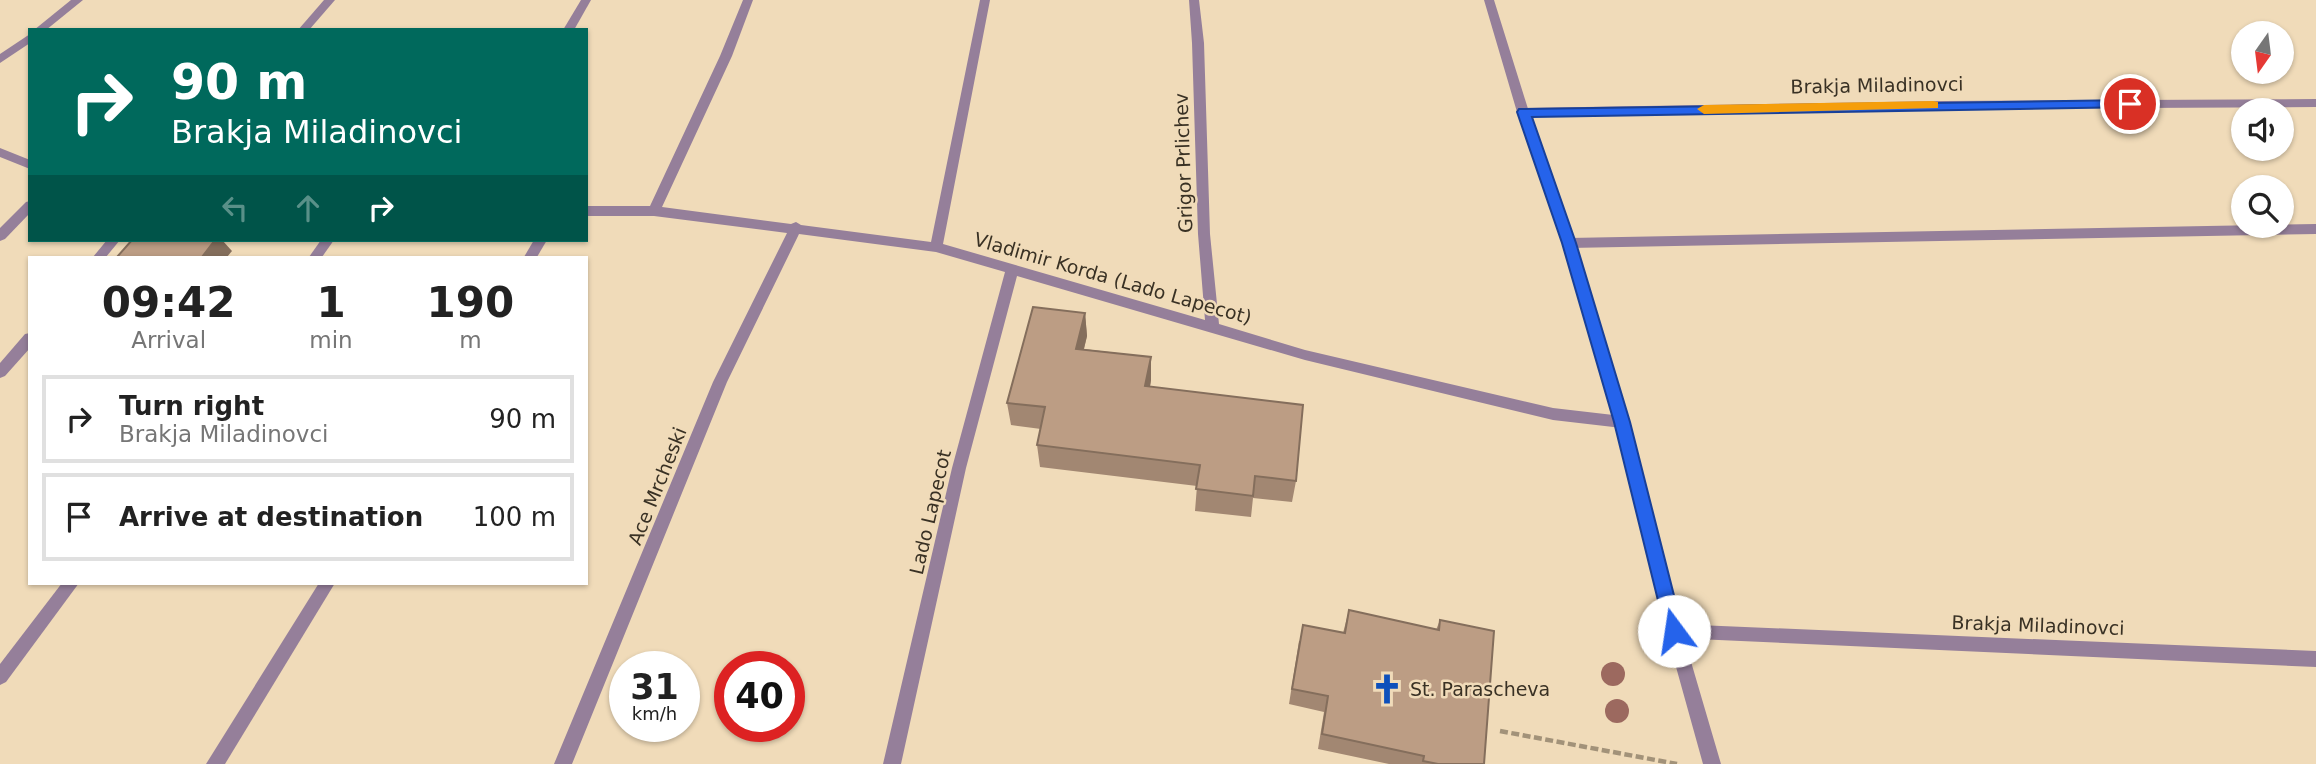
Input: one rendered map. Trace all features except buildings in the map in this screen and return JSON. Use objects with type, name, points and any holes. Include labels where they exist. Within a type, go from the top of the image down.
[{"type":"street","points":[[42,28],[78,0]]},
{"type":"street","points":[[305,28],[330,0]]},
{"type":"street","points":[[569,28],[586,0]]},
{"type":"street","points":[[654,211],[726,56],[748,0]]},
{"type":"street","points":[[936,247],[985,0]]},
{"type":"street","name":"Grigor Prlichev","points":[[1194,0],[1198,43],[1204,234],[1212,326]]},
{"type":"street","points":[[1489,0],[1523,112],[1569,243],[1622,422],[1674,631],[1712,764]]},
{"type":"street","points":[[0,60],[28,39]]},
{"type":"street","name":"Brakja Miladinovci","points":[[1523,112],[1944,105],[2316,103]]},
{"type":"street","points":[[0,152],[28,164]]},
{"type":"street","points":[[0,236],[28,207]]},
{"type":"street","name":"Vladimir Korda (Lado Lapecot)","points":[[588,211],[654,211],[936,247],[1305,355],[1553,414],[1622,422]]},
{"type":"street","name":"Ace Mrcheski","points":[[563,764],[720,382],[796,228]]},
{"type":"street","points":[[1569,243],[2316,229]]},
{"type":"street","points":[[100,256],[112,242]]},
{"type":"street","points":[[316,256],[326,242]]},
{"type":"street","name":"Lado Lapecot","points":[[892,764],[959,468],[1012,271]]},
{"type":"street","points":[[0,372],[28,340]]},
{"type":"street","points":[[0,677],[69,585]]},
{"type":"street","points":[[215,764],[326,585]]},
{"type":"street","name":"Brakja Miladinovci","points":[[1674,631],[2316,659]]},
{"type":"path","points":[[1500,731],[1678,764]]},
{"type":"slow traffic","points":[[1704,109],[1933,105]]},
{"type":"place","name":"St. Parascheva","points":[[1387,689]]},
{"type":"route","points":[[1674,631],[1622,422],[1569,243],[1523,112],[2130,104]]}]
